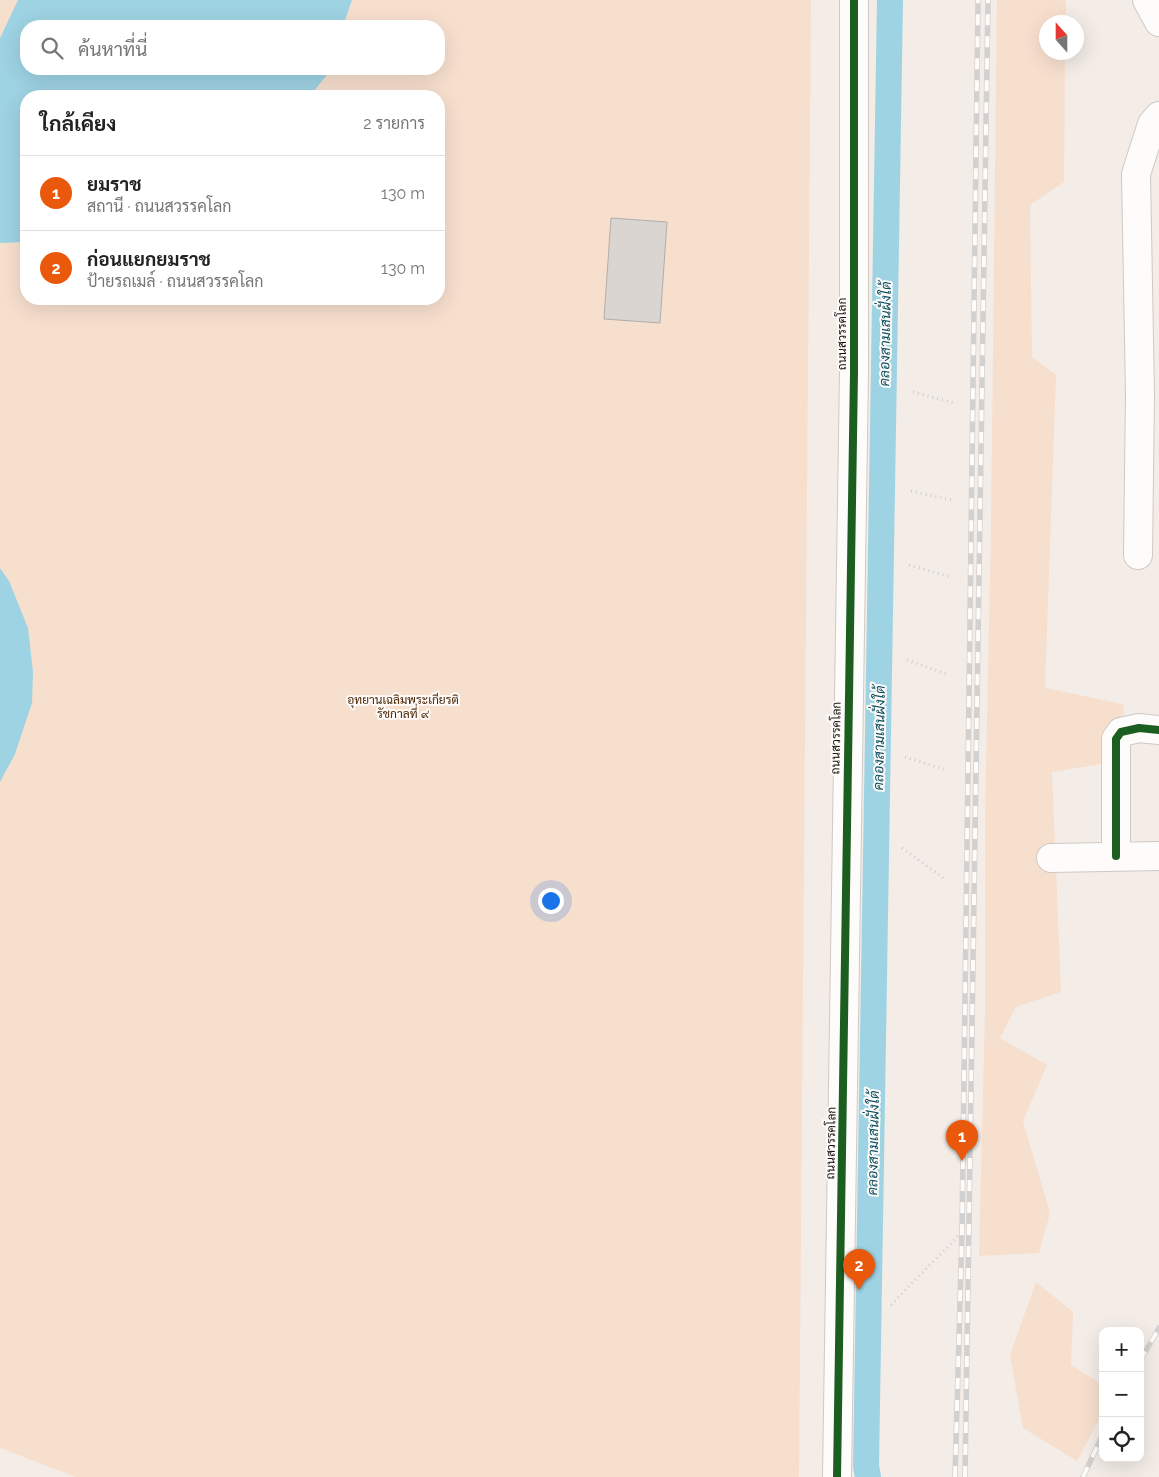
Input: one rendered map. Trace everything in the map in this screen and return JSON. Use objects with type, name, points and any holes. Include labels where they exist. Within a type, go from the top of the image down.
[{"type":"street","name":"ถนนสวรรคโลก","points":[[838,1477],[854,372],[854,0]]},
{"type":"street","points":[[1147,0],[1159,22]]},
{"type":"street","points":[[1138,556],[1140,395],[1136,174],[1152,124],[1159,116]]},
{"type":"street","points":[[1116,856],[1116,739],[1121,732],[1139,728],[1159,730]]},
{"type":"street","points":[[1051,858],[1159,856]]},
{"type":"path","points":[[913,392],[954,402]]},
{"type":"path","points":[[911,491],[952,500]]},
{"type":"path","points":[[909,565],[951,577]]},
{"type":"path","points":[[907,660],[949,676]]},
{"type":"path","points":[[904,756],[947,770]]},
{"type":"path","points":[[902,848],[946,880]]},
{"type":"path","points":[[891,1305],[962,1232]]},
{"type":"green space","name":"อุทยานเฉลิมพระเกียรติ รัชกาลที่ ๙","points":[[0,0],[811,0],[799,1477],[76,1477],[0,1448]]},
{"type":"green space","points":[[997,0],[1066,0],[1066,15],[1039,15],[1039,60],[1065,60],[1064,182],[1030,205],[1032,357],[1056,375],[1045,688],[1123,704],[1127,760],[1052,772],[1061,992],[1016,1007],[1000,1038],[1047,1065],[1023,1121],[1050,1213],[1039,1253],[979,1256],[985,1011],[985,816],[991,528]]},
{"type":"green space","points":[[1036,1282],[1073,1312],[1071,1365],[1099,1382],[1099,1420],[1077,1461],[1023,1428],[1010,1355]]},
{"type":"water","points":[[18,0],[352,0],[345,20],[20,20],[20,75],[326,75],[315,90],[20,90],[20,242],[0,243],[0,38]]},
{"type":"water","points":[[0,568],[9,581],[28,628],[33,672],[32,703],[15,754],[0,782]]},
{"type":"building","points":[[611,218],[667,222],[660,323],[604,319]]},
{"type":"waterway","name":"คลองสามเสนฝั่งใต้","points":[[868,1477],[866,1466],[890,0]]},
{"type":"railway","points":[[955,1477],[962,1232],[978,0]]},
{"type":"railway","points":[[965,1477],[988,0]]},
{"type":"railway","points":[[1144,1354],[1159,1328]]},
{"type":"railway","points":[[1083,1477],[1099,1443]]},
{"type":"cycle path","points":[[837,1477],[854,372],[854,0]]},
{"type":"cycle path","points":[[1116,856],[1116,739],[1121,732],[1139,728],[1159,730]]},
{"type":"place","name":"ยมราช","points":[[962,1161]]},
{"type":"place","name":"ก่อนแยกยมราช","points":[[859,1290]]}]
